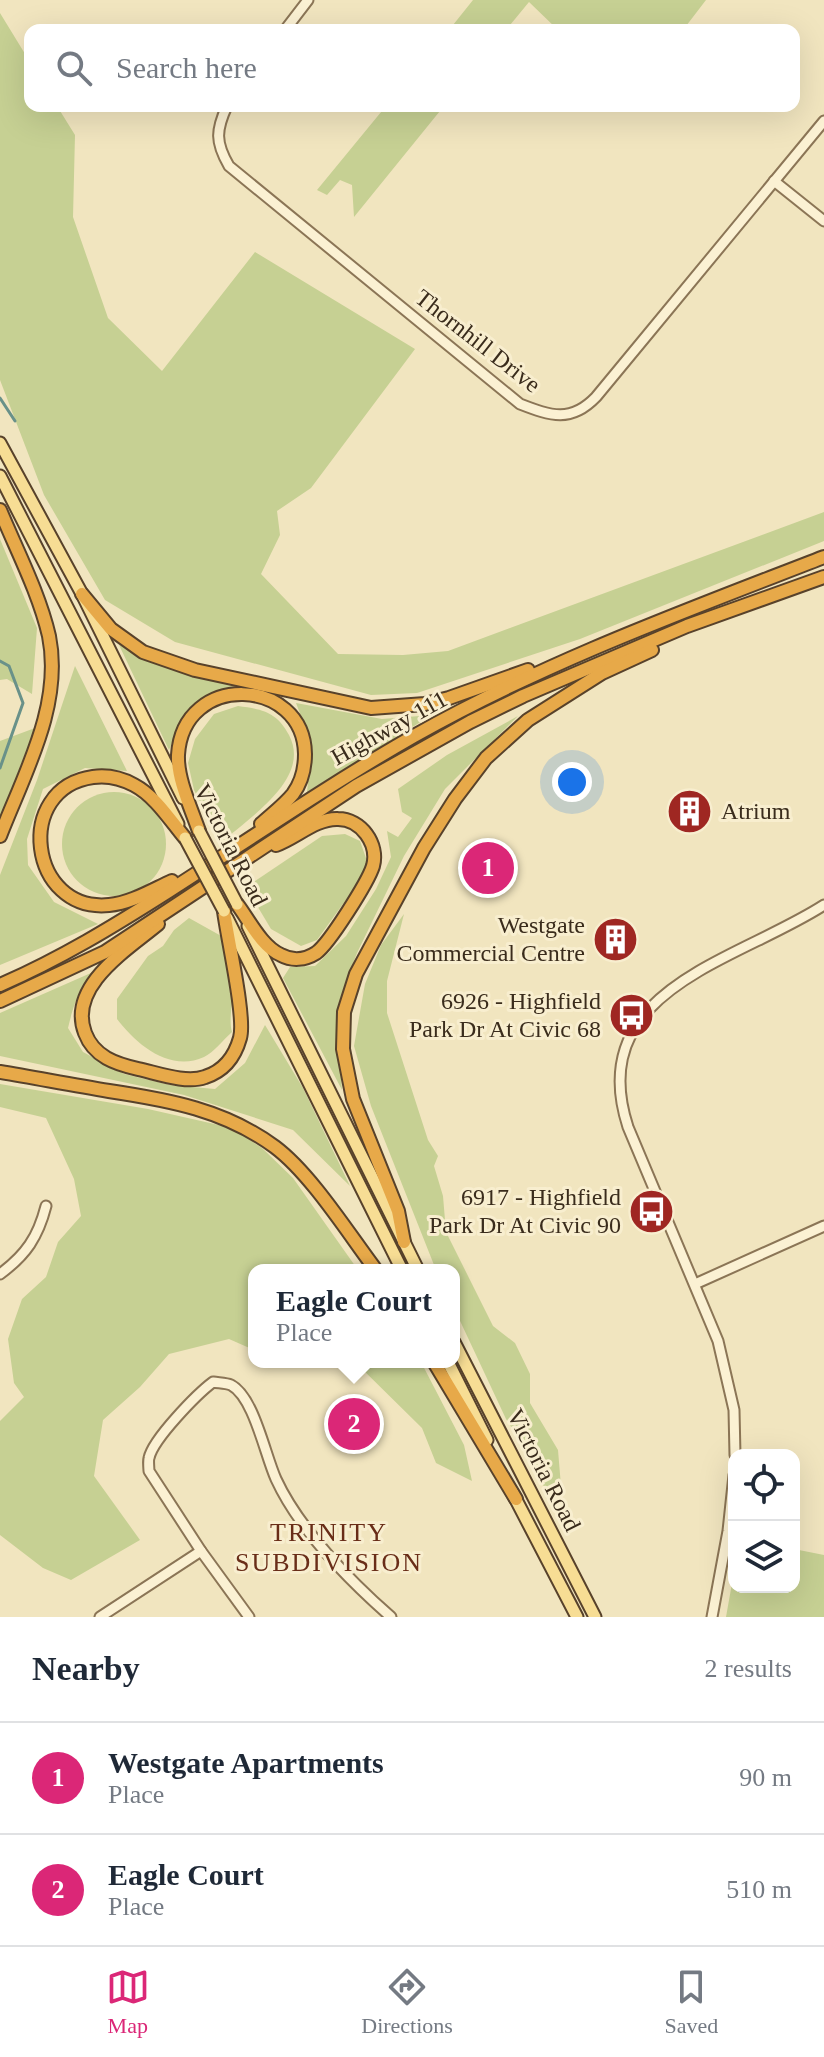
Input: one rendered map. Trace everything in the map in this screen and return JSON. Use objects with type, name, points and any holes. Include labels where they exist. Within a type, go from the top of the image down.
[{"type":"highway","points":[[0,510],[42,611],[52,663],[45,717],[0,836]]},
{"type":"highway","name":"Highway 111","points":[[0,985],[59,958],[342,778],[416,735],[576,654],[824,557]]},
{"type":"highway","name":"Highway 111","points":[[0,1001],[105,952],[356,786],[470,722],[687,626],[824,577]]},
{"type":"highway","points":[[82,594],[111,629],[143,652],[195,670],[371,708],[425,704],[449,698],[576,654]]},
{"type":"highway","points":[[404,1242],[398,1211],[353,1099],[343,1049],[344,1012],[356,974],[424,848],[486,758],[528,720],[602,673],[670,642],[687,626]]},
{"type":"highway","points":[[199,831],[178,767],[180,741],[190,718],[205,703],[225,695],[247,694],[270,700],[281,707],[297,726],[305,749],[304,767],[293,794],[234,849]]},
{"type":"highway","points":[[185,838],[142,789],[119,778],[107,777],[84,779],[53,799],[43,821],[40,842],[53,881],[67,895],[98,905],[123,903],[208,866]]},
{"type":"highway","points":[[237,904],[273,950],[286,957],[305,958],[323,947],[374,863],[368,836],[355,824],[342,819],[320,822],[284,842],[254,852]]},
{"type":"highway","points":[[192,893],[101,974],[85,997],[82,1013],[86,1036],[96,1051],[110,1061],[196,1079],[206,1077],[229,1062],[242,1030],[224,911]]},
{"type":"highway","points":[[0,1072],[163,1099],[210,1111],[236,1123],[277,1148],[371,1264]]},
{"type":"highway","points":[[438,1368],[516,1499]]},
{"type":"main road","name":"Victoria Road","points":[[0,443],[82,594],[415,1264]]},
{"type":"main road","name":"Victoria Road","points":[[0,476],[224,911],[399,1264]]},
{"type":"main road","name":"Victoria Road","points":[[460,1354],[595,1617]]},
{"type":"main road","name":"Victoria Road","points":[[451,1368],[577,1617]]},
{"type":"street","points":[[290,24],[308,0]]},
{"type":"street","name":"Thornhill Drive","points":[[224,112],[218,126],[218,136],[222,154],[229,166],[520,404],[547,414],[566,415],[583,410],[824,121]]},
{"type":"street","points":[[774,181],[824,221]]},
{"type":"street","points":[[735,1449],[734,1410],[718,1341],[646,1174],[623,1110],[621,1070],[626,1046],[640,1018],[667,992],[824,905]]},
{"type":"street","points":[[0,1274],[36,1238],[46,1206]]},
{"type":"street","points":[[695,1284],[824,1226]]},
{"type":"street","points":[[249,1617],[149,1471],[148,1458],[157,1442],[190,1402],[213,1382],[230,1385],[245,1396],[277,1481],[303,1521],[331,1557],[391,1617]]},
{"type":"street","points":[[712,1617],[730,1521]]},
{"type":"street","points":[[100,1617],[201,1551]]},
{"type":"green space","points":[[473,0],[706,0],[688,24],[552,24],[529,2],[511,24],[454,24]]},
{"type":"green space","points":[[0,13],[24,52],[24,112],[61,112],[75,135],[73,217],[108,318],[162,371],[255,252],[415,349],[311,488],[277,511],[280,535],[261,574],[338,654],[403,655],[448,651],[824,512],[824,541],[580,639],[417,693],[371,695],[175,642],[105,600],[44,495],[0,380]]},
{"type":"green space","points":[[381,112],[439,112],[354,217],[352,185],[340,180],[327,195],[317,190]]},
{"type":"green space","points":[[0,539],[37,628],[32,694],[7,679],[0,680]]},
{"type":"green space","points":[[119,645],[176,669],[235,686],[204,696],[181,720],[169,750]]},
{"type":"green space","points":[[75,666],[127,771],[85,768],[43,789],[27,839],[28,865],[54,902],[98,924],[0,965],[0,875],[37,780]]},
{"type":"green space","points":[[296,703],[382,719],[432,715],[307,792],[312,745]]},
{"type":"green space","points":[[238,706],[262,710],[279,721],[289,735],[294,751],[292,767],[274,796],[221,843],[194,790],[188,763],[195,739],[214,714]]},
{"type":"green space","points":[[518,716],[445,789],[404,856],[357,953],[346,981],[337,1029],[342,1090],[283,978],[290,967],[315,966],[346,936],[376,889],[391,857],[387,831],[398,837],[412,818],[402,812],[398,789],[447,755]]},
{"type":"green space","points":[[35,728],[0,819],[0,741]]},
{"type":"green space","points":[[114,792],[134,796],[151,807],[162,824],[166,844],[162,864],[151,881],[134,892],[114,896],[94,892],[77,881],[66,864],[62,844],[66,824],[77,807],[94,796]]},
{"type":"green space","points":[[345,834],[360,841],[367,861],[361,879],[317,940],[301,946],[271,929],[246,887],[322,836]]},
{"type":"green space","points":[[404,914],[387,981],[387,1013],[428,1140],[438,1156],[434,1166],[443,1196],[446,1232],[493,1326],[515,1343],[530,1374],[530,1403],[558,1450],[561,1486],[554,1509],[531,1458],[506,1419],[460,1321],[460,1264],[434,1264],[371,1106],[354,1046],[365,984],[381,945]]},
{"type":"green space","points":[[189,918],[223,937],[234,981],[232,1032],[204,1057],[179,1061],[155,1053],[134,1038],[117,1019],[117,999],[148,956],[163,946],[174,930]]},
{"type":"green space","points":[[100,969],[79,995],[68,1028],[83,1052],[124,1074],[170,1085],[215,1089],[245,1063],[265,1025],[303,1088],[350,1186],[293,1130],[184,1095],[0,1056],[0,1013]]},
{"type":"green space","points":[[0,1084],[148,1109],[232,1128],[262,1148],[293,1178],[354,1264],[248,1264],[248,1347],[229,1339],[169,1354],[140,1387],[103,1420],[94,1476],[140,1540],[71,1580],[43,1568],[0,1535],[0,1421],[24,1397],[14,1383],[8,1339],[22,1299],[46,1277],[58,1242],[81,1216],[74,1179],[46,1118],[0,1107]]},
{"type":"green space","points":[[361,1368],[424,1368],[464,1445],[472,1481],[436,1463],[422,1428]]},
{"type":"green space","points":[[800,1550],[824,1555],[824,1617],[726,1617],[730,1593],[800,1593]]},
{"type":"waterway","points":[[0,398],[15,421]]},
{"type":"waterway","points":[[0,661],[9,666],[23,703],[0,768]]},
{"type":"place","name":"Atrium","points":[[690,811]]},
{"type":"place","name":"Westgate Apartments","points":[[488,868]]},
{"type":"place","name":"Westgate Commercial Centre","points":[[616,939]]},
{"type":"place","name":"6926 - Highfield Park Dr At Civic 68","points":[[632,1015]]},
{"type":"place","name":"6917 - Highfield Park Dr At Civic 90","points":[[652,1211]]},
{"type":"place","name":"Eagle Court","points":[[354,1424]]},
{"type":"district","name":"TRINITY SUBDIVISION","points":[[329,1547]]}]
